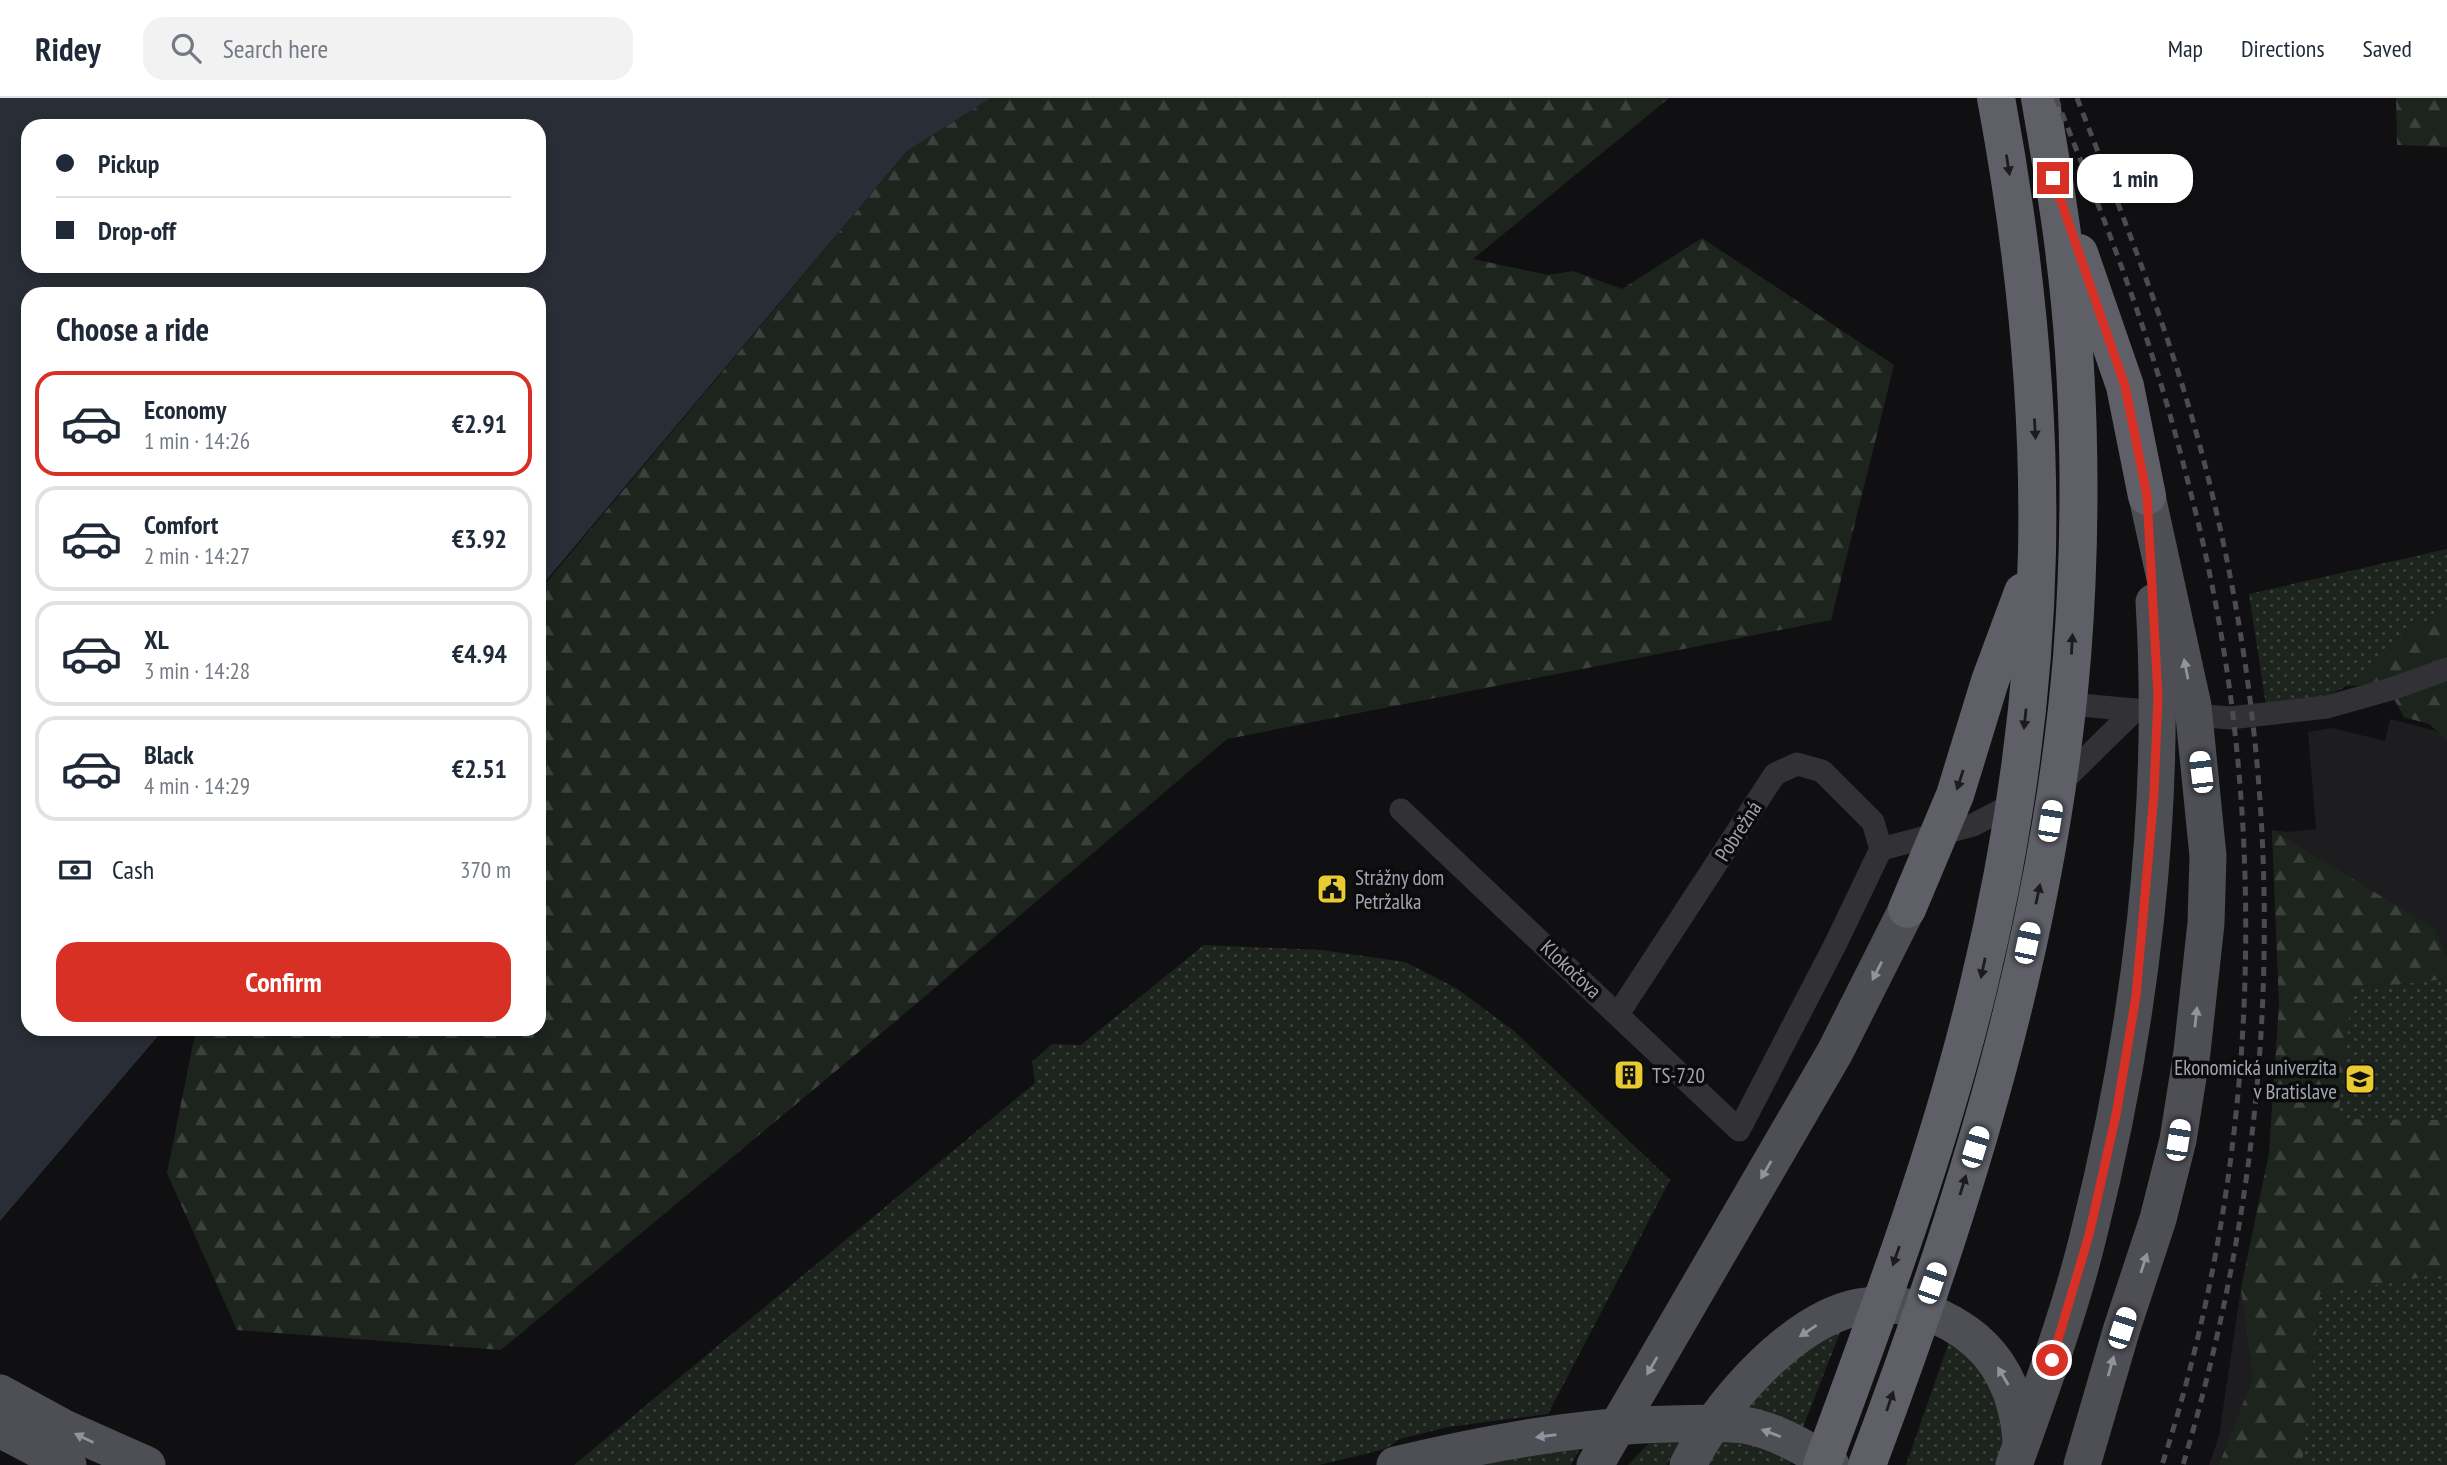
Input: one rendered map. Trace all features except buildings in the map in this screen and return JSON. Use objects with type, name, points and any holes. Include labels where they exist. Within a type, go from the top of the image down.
[{"type":"highway","points":[[1822,1465],[1944,1114],[1980,984],[2004,861],[2022,745],[2031,660],[2037,554],[2036,436],[2021,245],[1996,98]]},
{"type":"highway","points":[[1867,1465],[1940,1259],[1985,1111],[2017,991],[2042,871],[2062,746],[2077,557],[2077,457],[2073,342],[2066,259],[2040,98]]},
{"type":"highway","points":[[2053,178],[2125,386],[2147,496]]},
{"type":"highway","points":[[1907,909],[1955,795],[1990,681],[2037,554]]},
{"type":"main road","points":[[2082,1465],[2122,1328],[2158,1219],[2178,1140],[2192,1052],[2206,923],[2207,856],[2193,706],[2147,496]]},
{"type":"main road","points":[[2014,1465],[2052,1360],[2089,1235],[2116,1115],[2136,996],[2154,794],[2158,696],[2147,496]]},
{"type":"main road","points":[[1595,1465],[1835,1052],[1907,909]]},
{"type":"main road","points":[[1688,1465],[1714,1420],[1736,1392],[1779,1352],[1816,1325],[1857,1307],[1878,1305],[1930,1313],[1950,1322],[1985,1350],[2008,1384],[2019,1412],[2021,1465]]},
{"type":"main road","points":[[0,1394],[66,1429],[147,1465]]},
{"type":"main road","points":[[1395,1465],[1458,1451],[1606,1428],[1692,1423],[1754,1427],[1791,1442],[1831,1465]]},
{"type":"main road","points":[[0,1429],[68,1465]]},
{"type":"street","points":[[2069,704],[2230,718],[2327,707],[2391,689],[2447,669]]},
{"type":"street","points":[[1881,849],[1973,825],[2071,773],[2135,710]]},
{"type":"street","name":"Pobrežná","points":[[1618,1014],[1776,774],[1785,768],[1797,764],[1822,771],[1873,822],[1881,849]]},
{"type":"street","name":"Klokočova","points":[[1401,810],[1739,1130],[1836,943],[1881,849]]},
{"type":"shaded area","points":[[0,98],[991,98],[907,151],[546,581],[546,287],[21,287],[21,1036],[158,1036],[0,1221]]},
{"type":"shaded area","name":"Ekonomická univerzita v Bratislave","points":[[2390,719],[2447,734],[2447,1465],[2209,1465],[2219,1436],[2241,1288],[2269,1154],[2279,1004],[2272,830],[2287,832],[2316,829],[2308,732],[2332,728],[2385,741]]},
{"type":"green space","points":[[991,98],[1669,98],[1473,259],[1548,275],[1573,271],[1622,289],[1702,238],[1894,365],[1831,620],[1227,739],[890,1026],[501,1350],[237,1330],[167,1173],[195,1036],[546,1036],[546,583],[907,151]]},
{"type":"green space","points":[[2396,98],[2447,98],[2447,147],[2397,145]]},
{"type":"green space","points":[[2447,549],[2447,611],[2400,635],[2347,686],[2269,725],[2249,594]]},
{"type":"green space","points":[[2447,611],[2447,740],[2429,724],[2404,717],[2386,684],[2347,686],[2400,635]]},
{"type":"green space","points":[[2272,830],[2435,929],[2447,957],[2447,979],[2352,989],[2338,1119],[2447,1120],[2447,1273],[2320,1294],[2302,1465],[2219,1465],[2253,1378],[2241,1288],[2269,1154],[2279,1004]]},
{"type":"green space","points":[[1204,945],[1322,950],[1405,962],[1456,988],[1514,1031],[1670,1180],[1548,1414],[1448,1427],[1400,1439],[1385,1449],[1319,1465],[574,1465],[1035,1083],[1032,1062],[1052,1044],[1081,1045]]},
{"type":"green space","points":[[2447,979],[2447,1465],[2302,1465],[2352,989]]},
{"type":"green space","points":[[1843,1325],[1803,1427],[1746,1409],[1789,1364]]},
{"type":"green space","points":[[1950,1339],[1975,1362],[1994,1395],[2007,1437],[1996,1465],[1906,1465]]},
{"type":"green space","points":[[1726,1437],[1793,1456],[1790,1465],[1707,1465]]},
{"type":"green space","points":[[1681,1438],[1667,1465],[1628,1465],[1653,1439]]},
{"type":"green space","points":[[1581,1447],[1571,1465],[1465,1465]]},
{"type":"railway","points":[[2056,98],[2127,282],[2170,416],[2192,498],[2218,617],[2236,738],[2244,860],[2245,983],[2237,1106],[2220,1228],[2195,1348],[2162,1465]]},
{"type":"railway","points":[[2077,98],[2160,316],[2201,450],[2230,578],[2251,705],[2262,832],[2264,959],[2257,1085],[2241,1212],[2217,1338],[2183,1465]]},
{"type":"place","name":"Strážny dom Petržalka","points":[[1332,889]]},
{"type":"place","name":"TS-720","points":[[1629,1075]]},
{"type":"place","name":"Ekonomická univerzita v Bratislave","points":[[2360,1079]]},
{"type":"route","points":[[2052,1360],[2089,1235],[2116,1115],[2136,996],[2154,794],[2158,696],[2147,496],[2125,386],[2053,178]]}]
